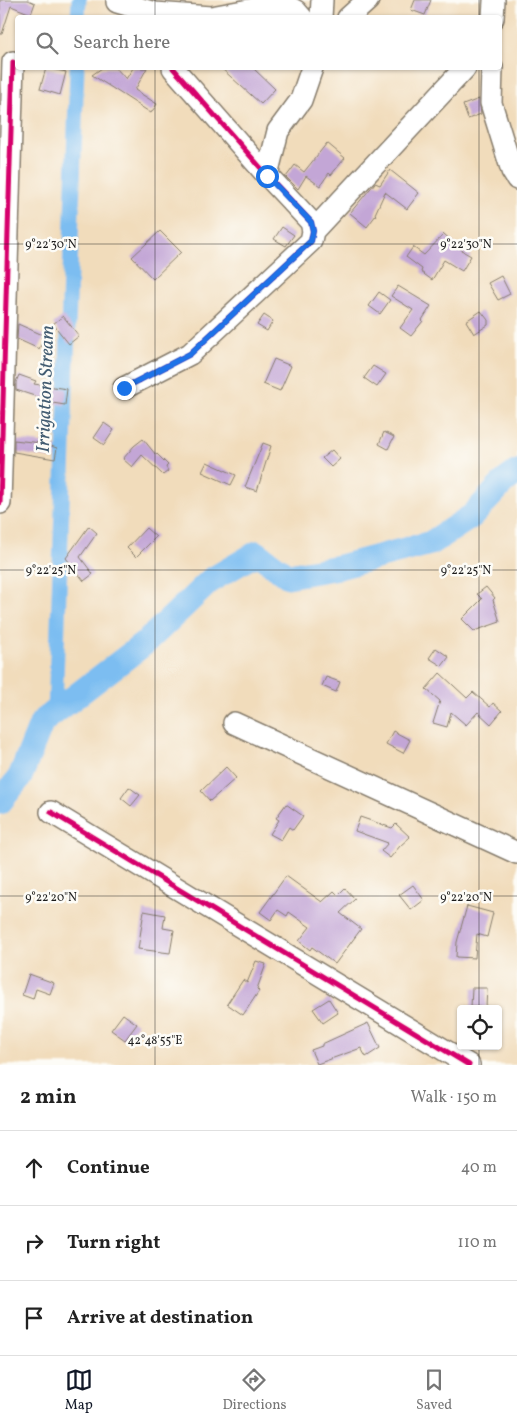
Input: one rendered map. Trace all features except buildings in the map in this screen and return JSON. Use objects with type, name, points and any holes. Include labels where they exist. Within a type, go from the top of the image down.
[{"type":"street","points":[[321,15],[322,0]]},
{"type":"street","points":[[351,15],[368,0]]},
{"type":"street","points":[[493,15],[494,0]]},
{"type":"street","points":[[222,15],[283,4],[299,15]]},
{"type":"street","points":[[120,7],[155,13],[183,15]]},
{"type":"street","points":[[0,503],[5,154],[13,62]]},
{"type":"street","points":[[124,388],[190,354],[311,241],[313,231],[311,222],[267,176],[175,70]]},
{"type":"street","points":[[267,176],[278,131],[301,100],[311,70]]},
{"type":"street","points":[[313,231],[463,70]]},
{"type":"street","points":[[492,70],[492,103],[512,171],[517,179]]},
{"type":"street","points":[[234,723],[517,853]]},
{"type":"street","points":[[51,812],[469,1065]]},
{"type":"waterway","name":"Irrigation Stream","points":[[78,15],[79,0]]},
{"type":"waterway","name":"Irrigation Stream","points":[[55,712],[77,70]]},
{"type":"waterway","points":[[0,802],[20,777],[42,722],[145,643],[211,580],[257,553],[288,576],[339,567],[431,543],[472,516],[505,481],[517,472]]},
{"type":"cycle path","points":[[0,503],[13,62]]},
{"type":"cycle path","points":[[124,388],[190,354],[311,241],[313,231],[311,222],[175,70]]},
{"type":"cycle path","points":[[51,812],[469,1065]]},
{"type":"route","points":[[124,388],[190,354],[311,241],[313,231],[311,222],[267,176]]}]
